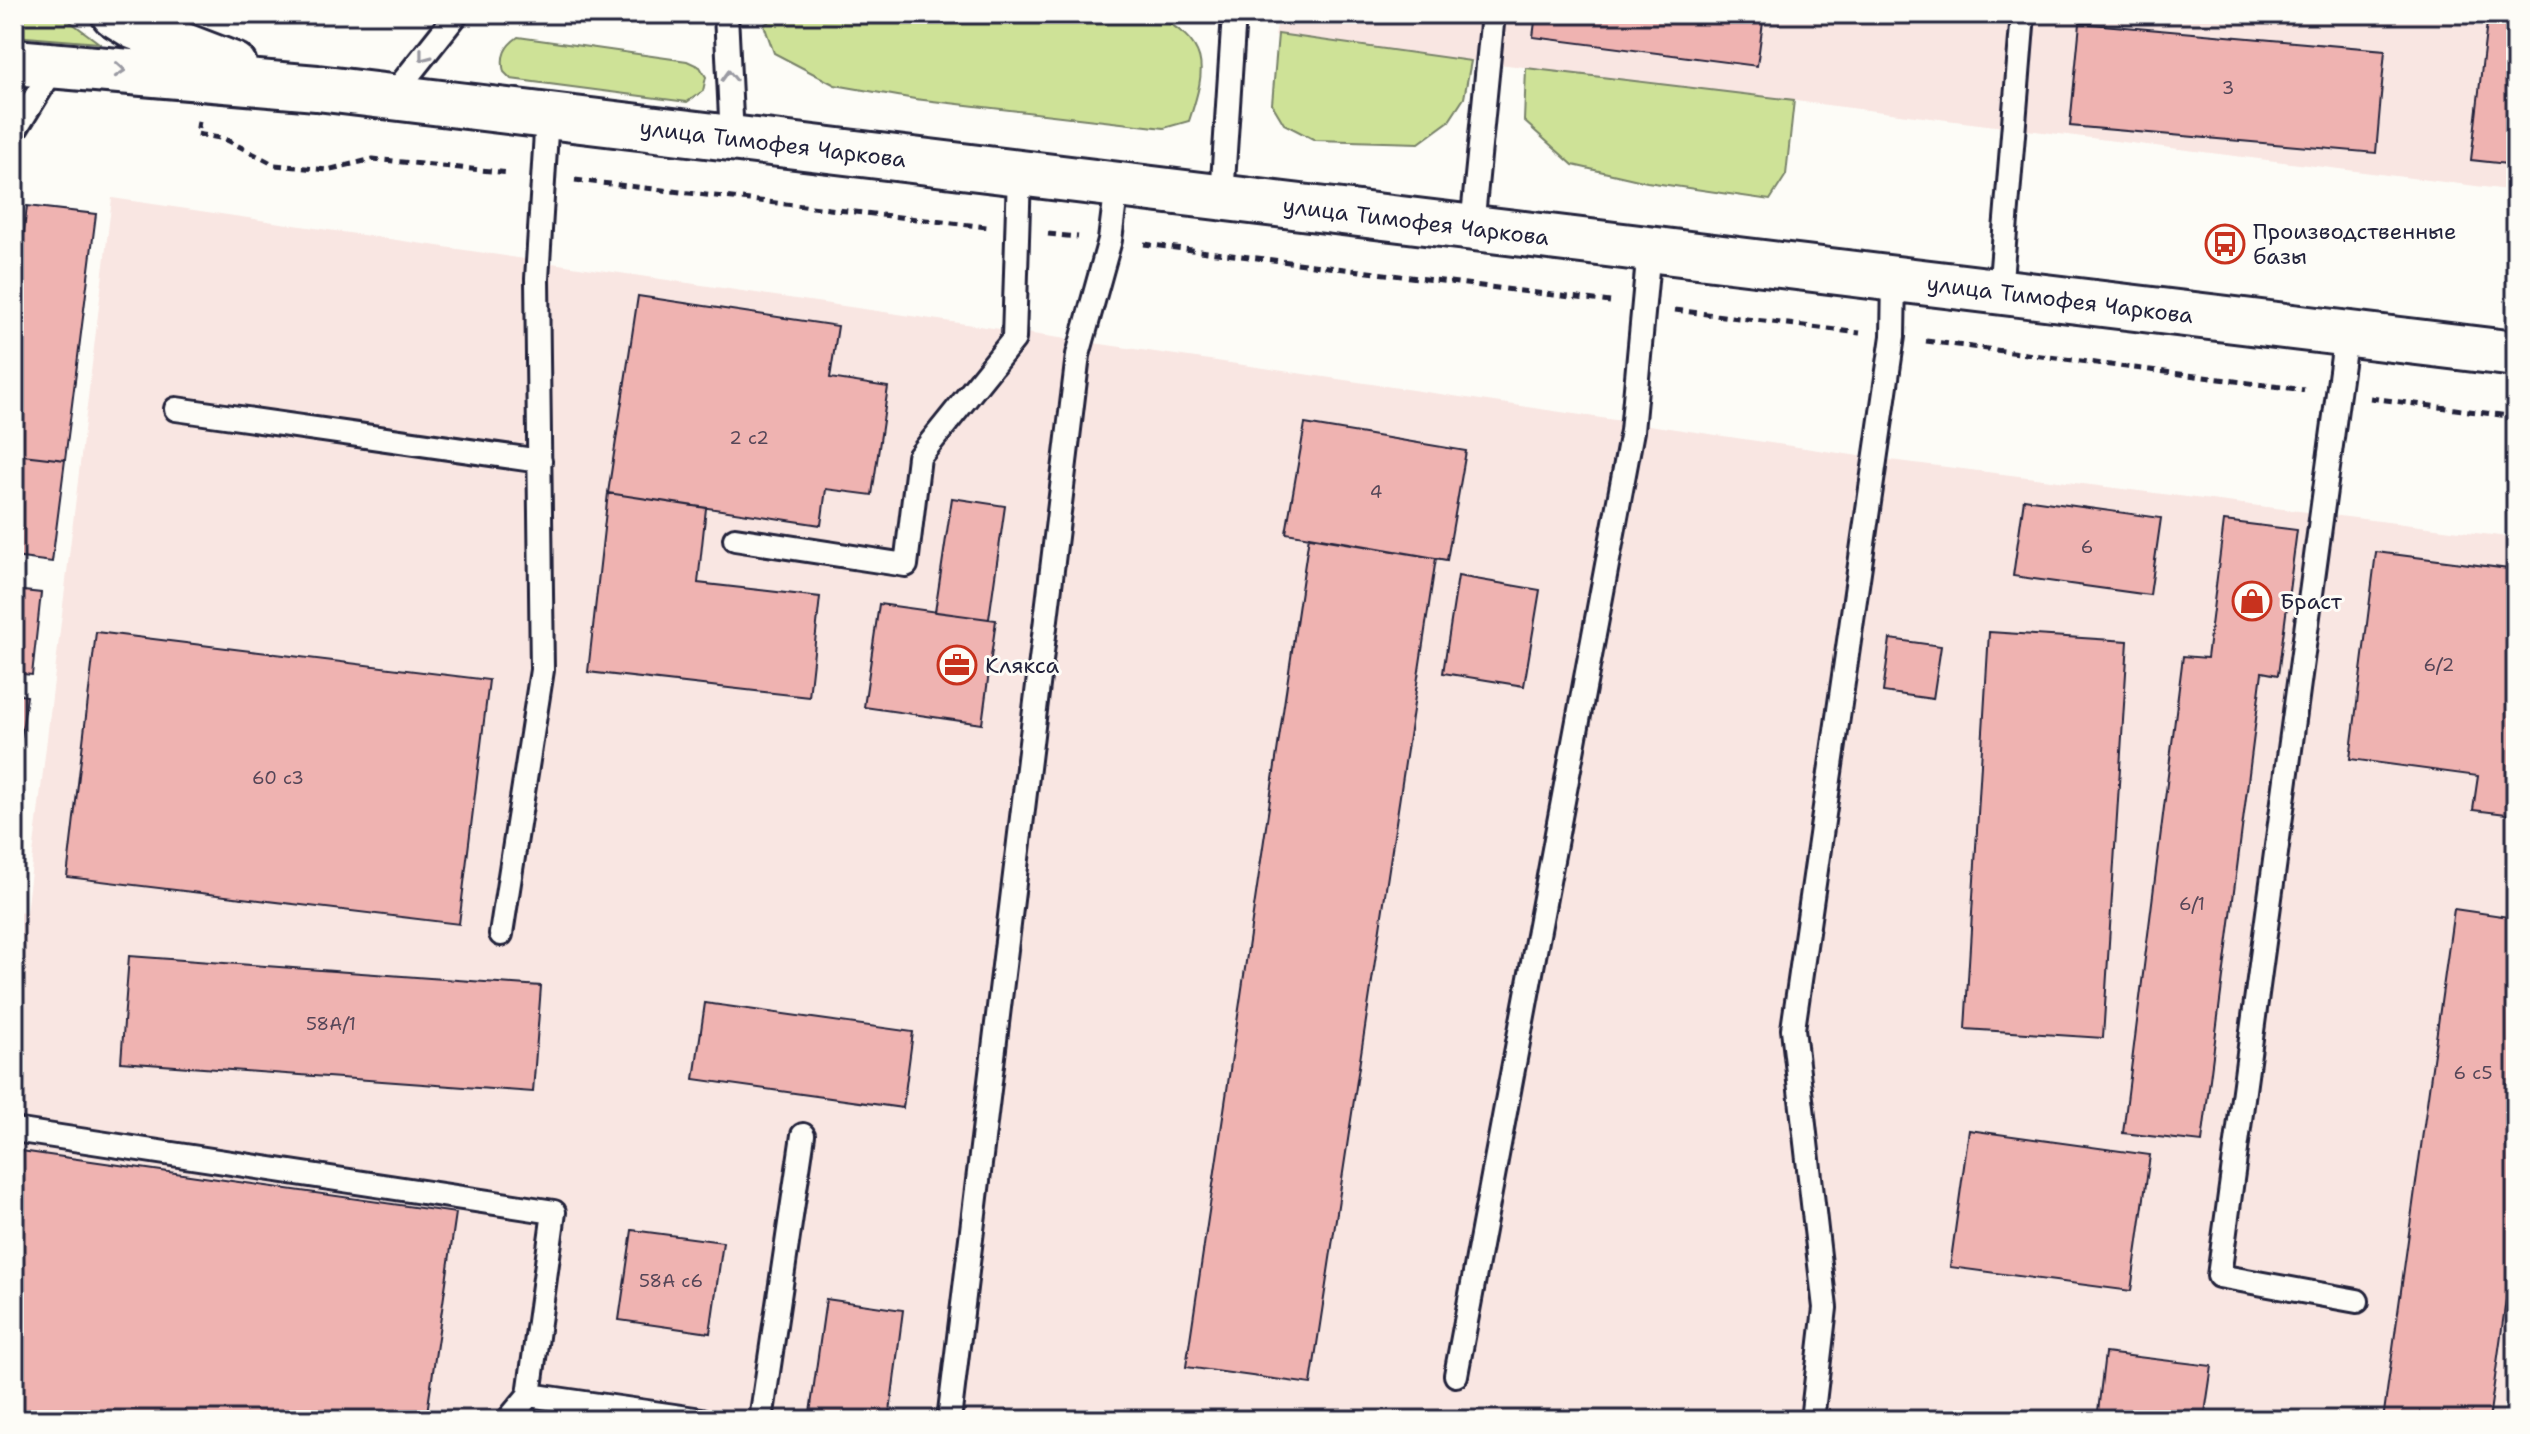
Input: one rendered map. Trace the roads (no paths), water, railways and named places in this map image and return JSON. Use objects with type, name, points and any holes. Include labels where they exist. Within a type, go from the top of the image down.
[{"type":"main road","points":[[114,14],[135,27],[209,58],[317,88]]},
{"type":"main road","points":[[35,63],[317,88]]},
{"type":"main road","name":"улица Тимофея Чаркова","points":[[317,88],[2516,354]]},
{"type":"lane","points":[[391,97],[457,14]]},
{"type":"lane","points":[[726,14],[732,138]]},
{"type":"lane","points":[[1222,197],[1234,14]]},
{"type":"lane","points":[[1472,227],[1493,14]]},
{"type":"lane","points":[[2000,292],[2023,14]]},
{"type":"lane","points":[[14,132],[35,63]]},
{"type":"lane","points":[[501,934],[542,670],[537,279],[547,116]]},
{"type":"lane","points":[[735,539],[906,565],[919,457],[1014,339],[1019,173]]},
{"type":"lane","points":[[949,1420],[1078,355],[1110,240],[1117,185]]},
{"type":"lane","points":[[1456,1375],[1632,431],[1649,249]]},
{"type":"lane","points":[[1812,1420],[1825,1308],[1793,1029],[1893,336],[1894,279]]},
{"type":"lane","points":[[2346,334],[2219,1276],[2357,1301]]},
{"type":"lane","points":[[176,409],[540,461]]},
{"type":"lane","points":[[14,1130],[554,1212],[529,1395],[508,1420]]},
{"type":"lane","points":[[761,1420],[803,1135]]},
{"type":"lane","points":[[529,1395],[702,1420]]},
{"type":"place","name":"Производственные базы","points":[[2225,244]]},
{"type":"place","name":"Браст","points":[[2252,601]]},
{"type":"place","name":"Клякса","points":[[957,665]]}]
